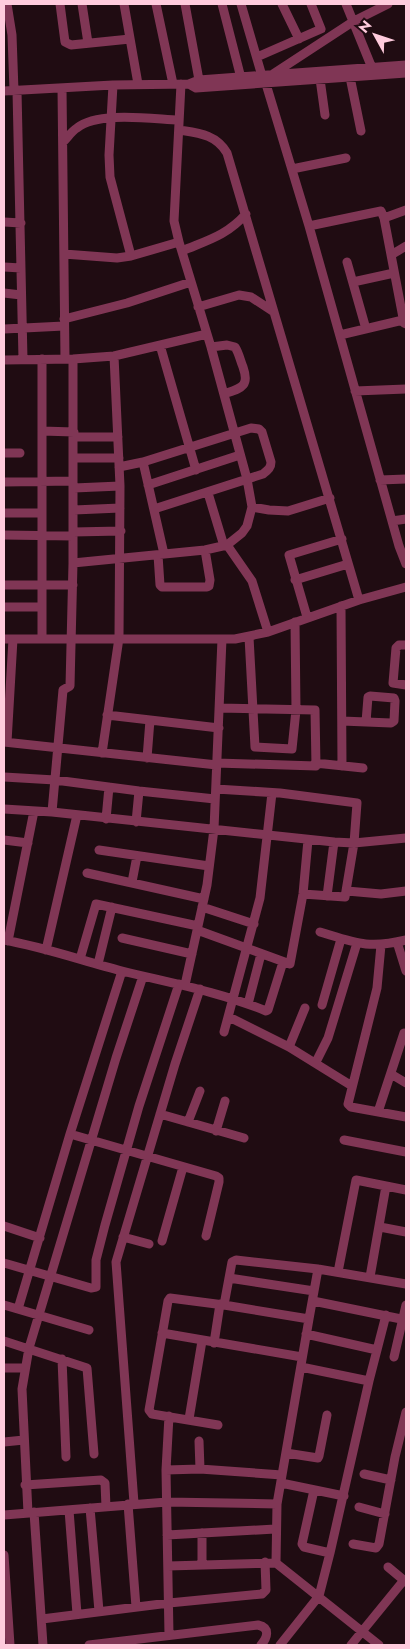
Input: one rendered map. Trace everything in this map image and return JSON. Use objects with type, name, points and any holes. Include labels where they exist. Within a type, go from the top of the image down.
[{"type":"street","points":[[7,4],[12,35],[21,223],[23,359]]},
{"type":"street","points":[[60,4],[65,42],[71,45],[130,39]]},
{"type":"street","points":[[82,4],[88,43]]},
{"type":"street","points":[[124,4],[138,84]]},
{"type":"street","points":[[73,563],[205,550],[226,545],[242,533],[247,526],[252,507],[247,479],[211,348],[180,246],[173,212],[181,84],[156,4]]},
{"type":"street","points":[[185,4],[200,80]]},
{"type":"street","points":[[222,4],[240,78]]},
{"type":"street","points":[[241,4],[257,57],[266,79],[380,480],[406,564]]},
{"type":"street","points":[[282,4],[299,39]]},
{"type":"street","points":[[257,57],[321,29],[311,4]]},
{"type":"street","points":[[346,4],[372,68]]},
{"type":"street","points":[[266,79],[354,21],[384,5]]},
{"type":"street","points":[[181,84],[196,88],[266,79],[406,66]]},
{"type":"street","points":[[4,91],[138,84],[181,84],[200,80],[240,78],[320,79],[406,73]]},
{"type":"street","points":[[350,77],[360,131]]},
{"type":"street","points":[[320,79],[326,114]]},
{"type":"street","points":[[113,85],[109,155],[110,177],[131,256]]},
{"type":"street","points":[[52,812],[63,690],[70,686],[73,585],[74,434],[69,359],[64,323],[62,88]]},
{"type":"street","points":[[63,142],[77,127],[88,122],[112,117],[179,120]]},
{"type":"street","points":[[179,130],[210,136],[227,153],[359,600]]},
{"type":"street","points":[[292,169],[346,158]]},
{"type":"street","points":[[384,218],[406,210]]},
{"type":"street","points":[[309,226],[380,211],[383,213],[405,322],[340,335]]},
{"type":"street","points":[[64,254],[117,258],[180,246],[224,234],[231,230],[246,214]]},
{"type":"street","points":[[4,222],[21,223]]},
{"type":"street","points":[[390,254],[406,246]]},
{"type":"street","points":[[347,262],[366,329]]},
{"type":"street","points":[[4,267],[21,268]]},
{"type":"street","points":[[353,282],[394,273]]},
{"type":"street","points":[[4,329],[64,323],[191,282]]},
{"type":"street","points":[[4,294],[21,295]]},
{"type":"street","points":[[198,308],[239,295],[245,295],[274,312]]},
{"type":"street","points":[[4,360],[114,356],[206,334]]},
{"type":"street","points":[[160,345],[196,470]]},
{"type":"street","points":[[211,348],[227,345],[235,347],[246,375],[245,384],[224,394]]},
{"type":"street","points":[[102,753],[119,638],[121,531],[114,356]]},
{"type":"street","points":[[42,359],[42,638]]},
{"type":"street","points":[[355,391],[406,389]]},
{"type":"street","points":[[74,458],[143,462],[251,428],[259,429],[262,432],[271,462],[268,471],[208,493],[154,509]]},
{"type":"street","points":[[42,430],[118,437]]},
{"type":"street","points":[[4,453],[20,453]]},
{"type":"street","points":[[148,485],[240,455]]},
{"type":"street","points":[[143,462],[154,509],[161,555],[160,585],[162,587],[209,586],[210,580],[205,550]]},
{"type":"street","points":[[380,480],[406,479]]},
{"type":"street","points":[[4,482],[42,481],[74,485],[120,486]]},
{"type":"street","points":[[208,493],[226,545],[252,581],[268,632]]},
{"type":"street","points":[[252,507],[288,511],[330,498]]},
{"type":"street","points":[[74,510],[120,508]]},
{"type":"street","points":[[4,513],[42,513]]},
{"type":"street","points":[[392,521],[406,519]]},
{"type":"street","points":[[4,535],[42,536],[121,531]]},
{"type":"street","points":[[308,618],[295,580],[290,555],[342,539]]},
{"type":"street","points":[[295,580],[348,564]]},
{"type":"street","points":[[4,585],[73,585]]},
{"type":"street","points":[[219,708],[316,710],[316,766],[217,764],[57,749],[6,742],[8,639],[119,638],[222,640],[249,637],[359,600],[406,587]]},
{"type":"street","points":[[341,606],[342,766]]},
{"type":"street","points":[[4,607],[42,607]]},
{"type":"street","points":[[249,637],[255,747],[292,749],[296,710],[295,622]]},
{"type":"street","points":[[4,1262],[91,1288],[96,1287],[96,1260],[139,1106],[192,954],[203,903],[214,829],[222,640]]},
{"type":"street","points":[[406,645],[396,648],[394,683],[406,685]]},
{"type":"street","points":[[107,715],[218,728]]},
{"type":"street","points":[[147,758],[150,720]]},
{"type":"street","points":[[342,721],[366,722]]},
{"type":"street","points":[[316,763],[363,768]]},
{"type":"street","points":[[4,777],[55,780],[215,799]]},
{"type":"street","points":[[106,819],[110,787]]},
{"type":"street","points":[[216,789],[272,793],[357,803],[354,843],[347,891],[343,898],[303,894]]},
{"type":"street","points":[[136,822],[139,791]]},
{"type":"street","points":[[224,1032],[260,898],[269,835],[272,793]]},
{"type":"street","points":[[4,809],[52,812],[334,842],[354,843],[406,838]]},
{"type":"street","points":[[34,811],[6,940],[234,998],[266,1011],[268,1010],[283,962]]},
{"type":"street","points":[[46,950],[78,815]]},
{"type":"street","points":[[4,840],[28,843]]},
{"type":"street","points":[[80,959],[95,905],[98,904],[197,928],[288,964],[291,962],[303,894],[308,840]]},
{"type":"street","points":[[327,896],[334,842]]},
{"type":"street","points":[[99,850],[209,866]]},
{"type":"street","points":[[132,882],[137,856]]},
{"type":"street","points":[[87,873],[132,882],[203,903],[254,924]]},
{"type":"street","points":[[347,891],[381,894],[406,891]]},
{"type":"street","points":[[98,964],[112,907]]},
{"type":"street","points":[[320,932],[357,943],[380,945],[402,941],[406,972]]},
{"type":"street","points":[[122,938],[192,954]]},
{"type":"street","points":[[322,1005],[341,939]]},
{"type":"street","points":[[316,1062],[328,1038],[357,943]]},
{"type":"street","points":[[380,945],[377,988],[352,1086],[349,1106],[406,1117]]},
{"type":"street","points":[[248,1004],[261,954]]},
{"type":"street","points":[[18,1309],[70,1134],[122,971]]},
{"type":"street","points":[[43,1645],[31,1512],[25,1484],[22,1389],[25,1368],[29,1348],[91,1141],[144,976]]},
{"type":"street","points":[[136,1608],[116,1269],[123,1237],[147,1157],[200,989]]},
{"type":"street","points":[[289,1047],[305,1008]]},
{"type":"street","points":[[229,1017],[316,1062],[352,1086]]},
{"type":"street","points":[[378,1112],[404,1033]]},
{"type":"street","points":[[391,1074],[406,1083]]},
{"type":"street","points":[[188,1122],[200,1091]]},
{"type":"street","points":[[216,1130],[225,1100]]},
{"type":"street","points":[[160,1114],[244,1138]]},
{"type":"street","points":[[70,1134],[219,1178],[206,1236]]},
{"type":"street","points":[[344,1140],[406,1152]]},
{"type":"street","points":[[162,1241],[183,1167]]},
{"type":"street","points":[[338,1272],[356,1182],[358,1180],[406,1190]]},
{"type":"street","points":[[370,1277],[386,1186]]},
{"type":"street","points":[[4,1226],[40,1238]]},
{"type":"street","points":[[380,1227],[406,1232]]},
{"type":"street","points":[[123,1237],[149,1244]]},
{"type":"street","points":[[214,1343],[222,1304],[230,1278],[232,1262],[236,1260],[318,1269],[406,1284]]},
{"type":"street","points":[[276,1563],[275,1529],[277,1504],[318,1269]]},
{"type":"street","points":[[230,1278],[314,1291]]},
{"type":"street","points":[[218,1425],[152,1414],[149,1410],[170,1298],[222,1304],[309,1319]]},
{"type":"street","points":[[313,1301],[405,1320]]},
{"type":"street","points":[[4,1305],[89,1330]]},
{"type":"street","points":[[394,1357],[405,1320],[406,1305]]},
{"type":"street","points":[[280,1645],[319,1596],[386,1315]]},
{"type":"street","points":[[162,1333],[302,1357]]},
{"type":"street","points":[[306,1334],[377,1350]]},
{"type":"street","points":[[4,1341],[87,1368],[94,1454]]},
{"type":"street","points":[[188,1419],[202,1341]]},
{"type":"street","points":[[62,1359],[66,1457]]},
{"type":"street","points":[[301,1367],[369,1381]]},
{"type":"street","points":[[4,1368],[25,1368]]},
{"type":"street","points":[[353,1544],[378,1547],[406,1412]]},
{"type":"street","points":[[286,1452],[318,1458],[327,1415]]},
{"type":"street","points":[[169,1416],[166,1470],[169,1635]]},
{"type":"street","points":[[4,1442],[24,1440]]},
{"type":"street","points":[[199,1441],[200,1469]]},
{"type":"street","points":[[166,1470],[200,1469],[281,1479],[314,1490],[344,1496]]},
{"type":"street","points":[[364,1474],[391,1480]]},
{"type":"street","points":[[25,1484],[101,1480],[105,1483],[106,1507]]},
{"type":"street","points":[[314,1490],[302,1544],[304,1547],[330,1553]]},
{"type":"street","points":[[4,1515],[167,1502],[277,1504]]},
{"type":"street","points":[[359,1507],[384,1514]]},
{"type":"street","points":[[90,1508],[99,1612]]},
{"type":"street","points":[[69,1510],[77,1614]]},
{"type":"street","points":[[167,1535],[275,1529]]},
{"type":"street","points":[[202,1533],[202,1564]]},
{"type":"street","points":[[4,1555],[10,1645]]},
{"type":"street","points":[[42,1619],[169,1603],[262,1594],[266,1590],[265,1562]]},
{"type":"street","points":[[168,1566],[276,1563],[379,1645]]},
{"type":"street","points":[[351,1645],[405,1581],[388,1567]]},
{"type":"street","points":[[89,1645],[258,1625],[263,1626],[266,1630],[266,1644]]}]
